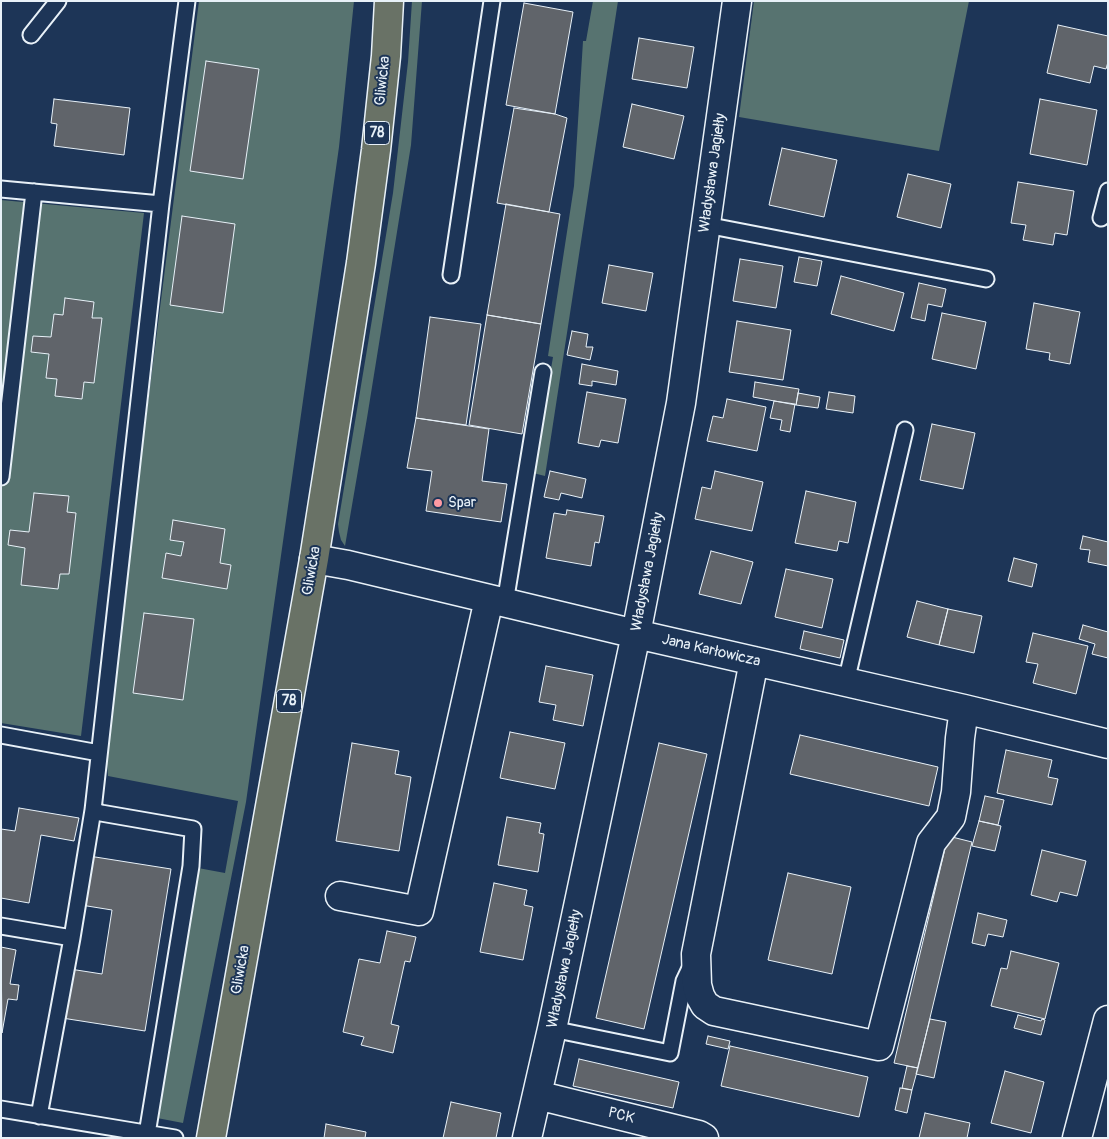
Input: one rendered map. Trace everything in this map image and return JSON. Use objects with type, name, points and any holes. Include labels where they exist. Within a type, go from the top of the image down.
[{"type":"main road","name":"Gliwicka","points":[[211,1138],[314,559],[361,264],[384,75],[389,1]]},
{"type":"street","name":"Władysława Jagiełły","points":[[527,1138],[636,634],[681,403],[737,1]]},
{"type":"street","name":"Jana Karłowicza","points":[[314,559],[348,565],[1108,744]]},
{"type":"street","points":[[340,896],[419,911],[497,601]]},
{"type":"street","points":[[754,661],[696,954],[697,984],[700,996],[705,1005],[714,1011],[879,1046],[931,843],[951,817],[956,792],[964,709]]},
{"type":"street","points":[[1077,1138],[1108,1020]]},
{"type":"street","name":"PCK","points":[[537,1095],[699,1135],[704,1138]]},
{"type":"lane","points":[[31,35],[58,1]]},
{"type":"lane","points":[[38,1116],[72,938],[92,810],[161,204],[187,1]]},
{"type":"lane","points":[[450,275],[492,1]]},
{"type":"lane","points":[[1,189],[161,204]]},
{"type":"lane","points":[[1102,218],[1108,191]]},
{"type":"lane","points":[[1,477],[34,192]]},
{"type":"lane","points":[[706,225],[986,279]]},
{"type":"lane","points":[[497,601],[543,372]]},
{"type":"lane","points":[[846,682],[905,430]]},
{"type":"lane","points":[[1,735],[99,753]]},
{"type":"lane","points":[[92,810],[193,829],[191,866],[148,1134]]},
{"type":"lane","points":[[1,926],[72,938]]},
{"type":"lane","points":[[552,1028],[670,1053],[684,981],[696,954]]},
{"type":"lane","points":[[1,1109],[175,1138]]},
{"type":"green space","points":[[199,1],[354,1],[339,147],[246,802],[183,1123],[157,1118],[198,868],[225,873],[238,801],[108,776],[105,741]]},
{"type":"green space","points":[[412,1],[422,1],[411,145],[345,546],[341,540],[338,524],[393,193],[408,62]]},
{"type":"green space","points":[[593,1],[618,1],[545,476],[533,473],[553,357],[548,356],[574,186],[583,41],[586,41]]},
{"type":"green space","points":[[754,1],[969,1],[939,151],[739,117]]},
{"type":"green space","points":[[1,200],[144,213],[81,736],[1,723]]},
{"type":"building","points":[[524,3],[573,12],[555,114],[506,105]]},
{"type":"building","points":[[1058,25],[1108,36],[1108,62],[1106,69],[1094,66],[1090,83],[1047,73]]},
{"type":"building","points":[[639,38],[694,47],[687,88],[632,79]]},
{"type":"building","points":[[206,61],[259,69],[243,179],[190,171]]},
{"type":"building","points":[[54,99],[130,108],[124,155],[54,146],[57,124],[51,123]]},
{"type":"building","points":[[1040,99],[1097,110],[1087,165],[1030,154]]},
{"type":"building","points":[[632,104],[684,116],[674,159],[623,147]]},
{"type":"building","points":[[514,108],[555,114],[567,118],[549,212],[497,203]]},
{"type":"building","points":[[782,148],[837,160],[824,217],[769,205]]},
{"type":"building","points":[[908,174],[951,184],[941,228],[897,217]]},
{"type":"building","points":[[1018,182],[1074,191],[1067,235],[1055,233],[1053,245],[1023,240],[1026,225],[1011,223]]},
{"type":"building","points":[[506,204],[560,214],[541,324],[487,315]]},
{"type":"building","points":[[182,216],[235,224],[223,313],[170,305]]},
{"type":"building","points":[[799,257],[822,261],[817,286],[794,282]]},
{"type":"building","points":[[740,259],[783,266],[776,308],[733,301]]},
{"type":"building","points":[[609,265],[653,273],[646,311],[602,303]]},
{"type":"building","points":[[841,276],[904,293],[894,331],[831,314]]},
{"type":"building","points":[[919,283],[946,289],[942,307],[928,304],[925,321],[911,318]]},
{"type":"building","points":[[65,298],[94,302],[92,318],[102,318],[94,383],[84,382],[82,399],[55,396],[57,379],[46,378],[49,354],[31,352],[33,336],[51,337],[54,314],[63,315]]},
{"type":"building","points":[[1034,303],[1080,312],[1070,364],[1049,360],[1050,353],[1026,349]]},
{"type":"building","points":[[942,313],[986,322],[976,369],[932,359]]},
{"type":"building","points":[[487,315],[541,324],[522,434],[469,425]]},
{"type":"building","points":[[430,317],[481,324],[466,425],[416,418]]},
{"type":"building","points":[[737,321],[791,330],[783,380],[729,372]]},
{"type":"building","points":[[572,331],[588,334],[586,347],[593,347],[590,360],[567,355]]},
{"type":"building","points":[[582,364],[618,371],[616,385],[592,381],[592,386],[579,384]]},
{"type":"building","points":[[755,382],[799,389],[796,405],[753,397]]},
{"type":"building","points":[[587,392],[626,399],[618,443],[601,440],[599,447],[578,443]]},
{"type":"building","points":[[829,392],[855,396],[853,413],[826,409]]},
{"type":"building","points":[[798,393],[820,397],[818,408],[796,405]]},
{"type":"building","points":[[727,399],[766,407],[757,451],[707,441],[713,416],[723,418]]},
{"type":"building","points":[[774,401],[795,404],[790,432],[780,430],[782,420],[770,418]]},
{"type":"building","points":[[416,418],[489,429],[482,481],[507,484],[501,522],[426,511],[432,471],[407,468]]},
{"type":"building","points":[[932,424],[975,433],[963,489],[920,480]]},
{"type":"building","points":[[550,471],[586,479],[582,498],[561,493],[559,500],[544,497]]},
{"type":"building","points":[[715,471],[763,482],[752,531],[695,519],[702,487],[711,489]]},
{"type":"building","points":[[806,491],[856,502],[848,543],[839,541],[837,551],[795,543]]},
{"type":"building","points":[[34,493],[69,496],[67,512],[76,513],[69,574],[60,574],[58,589],[21,585],[25,548],[8,545],[10,530],[29,532]]},
{"type":"building","points":[[567,510],[604,516],[599,543],[595,542],[591,566],[546,558],[554,513],[566,515]]},
{"type":"building","points":[[173,520],[225,529],[220,563],[231,565],[227,589],[162,578],[166,553],[181,556],[184,542],[170,540]]},
{"type":"building","points":[[1083,536],[1108,542],[1108,566],[1088,562],[1090,550],[1080,549]]},
{"type":"building","points":[[711,551],[753,562],[741,604],[699,594]]},
{"type":"building","points":[[1014,558],[1037,564],[1032,587],[1008,581]]},
{"type":"building","points":[[786,569],[833,579],[822,628],[775,617]]},
{"type":"building","points":[[917,601],[948,609],[939,645],[907,637]]},
{"type":"building","points":[[948,609],[982,616],[974,653],[939,645]]},
{"type":"building","points":[[144,613],[194,619],[183,700],[133,693]]},
{"type":"building","points":[[1083,625],[1108,632],[1108,658],[1092,654],[1095,644],[1079,639]]},
{"type":"building","points":[[804,631],[844,640],[840,658],[800,649]]},
{"type":"building","points":[[1033,633],[1088,646],[1076,694],[1033,683],[1038,664],[1026,662]]},
{"type":"building","points":[[546,666],[593,675],[583,726],[553,720],[556,705],[539,702]]},
{"type":"building","points":[[510,732],[565,743],[555,789],[500,778]]},
{"type":"building","points":[[800,735],[938,767],[929,806],[790,774]]},
{"type":"building","points":[[352,743],[399,751],[395,774],[411,777],[399,851],[336,841]]},
{"type":"building","points":[[659,743],[707,754],[644,1029],[596,1018]]},
{"type":"building","points":[[1006,750],[1052,760],[1048,777],[1058,779],[1052,805],[997,793]]},
{"type":"building","points":[[985,796],[1004,800],[998,825],[979,821]]},
{"type":"building","points":[[19,808],[79,818],[74,841],[41,835],[29,903],[1,898],[1,829],[15,831]]},
{"type":"building","points":[[507,817],[541,823],[539,833],[544,834],[538,872],[498,865]]},
{"type":"building","points":[[979,821],[1001,826],[995,851],[972,846]]},
{"type":"building","points":[[948,836],[972,842],[918,1068],[894,1063]]},
{"type":"building","points":[[1042,850],[1086,861],[1077,896],[1060,892],[1057,902],[1031,895]]},
{"type":"building","points":[[89,856],[171,869],[145,1031],[62,1018],[70,969],[102,974],[112,910],[81,905]]},
{"type":"building","points":[[788,873],[851,887],[832,974],[768,960]]},
{"type":"building","points":[[494,883],[527,890],[524,905],[533,907],[523,960],[480,952]]},
{"type":"building","points":[[978,913],[1007,920],[1003,937],[988,934],[985,946],[972,943]]},
{"type":"building","points":[[387,931],[416,937],[410,962],[405,961],[391,1024],[399,1026],[393,1053],[361,1045],[364,1037],[343,1032],[359,959],[380,963]]},
{"type":"building","points":[[1,947],[16,950],[10,984],[19,985],[17,1000],[8,999],[2,1033]]},
{"type":"building","points":[[1011,951],[1059,963],[1045,1019],[991,1006],[1001,968],[1007,969]]},
{"type":"building","points":[[1018,1015],[1041,1021],[1042,1019],[1045,1020],[1041,1035],[1014,1028]]},
{"type":"building","points":[[930,1019],[946,1022],[934,1078],[916,1074]]},
{"type":"building","points":[[708,1036],[730,1041],[728,1049],[706,1044]]},
{"type":"building","points":[[730,1046],[868,1077],[859,1117],[721,1086]]},
{"type":"building","points":[[579,1059],[679,1082],[673,1108],[573,1086]]},
{"type":"building","points":[[907,1066],[918,1068],[912,1090],[902,1088]]},
{"type":"building","points":[[1005,1071],[1044,1082],[1031,1133],[991,1123]]},
{"type":"building","points":[[900,1088],[912,1090],[907,1113],[895,1110]]},
{"type":"building","points":[[451,1102],[501,1113],[496,1138],[443,1138]]},
{"type":"building","points":[[925,1113],[970,1123],[967,1138],[919,1138]]},
{"type":"building","points":[[326,1124],[366,1132],[365,1138],[324,1138]]},
{"type":"place","name":"Spar","points":[[438,503]]}]
